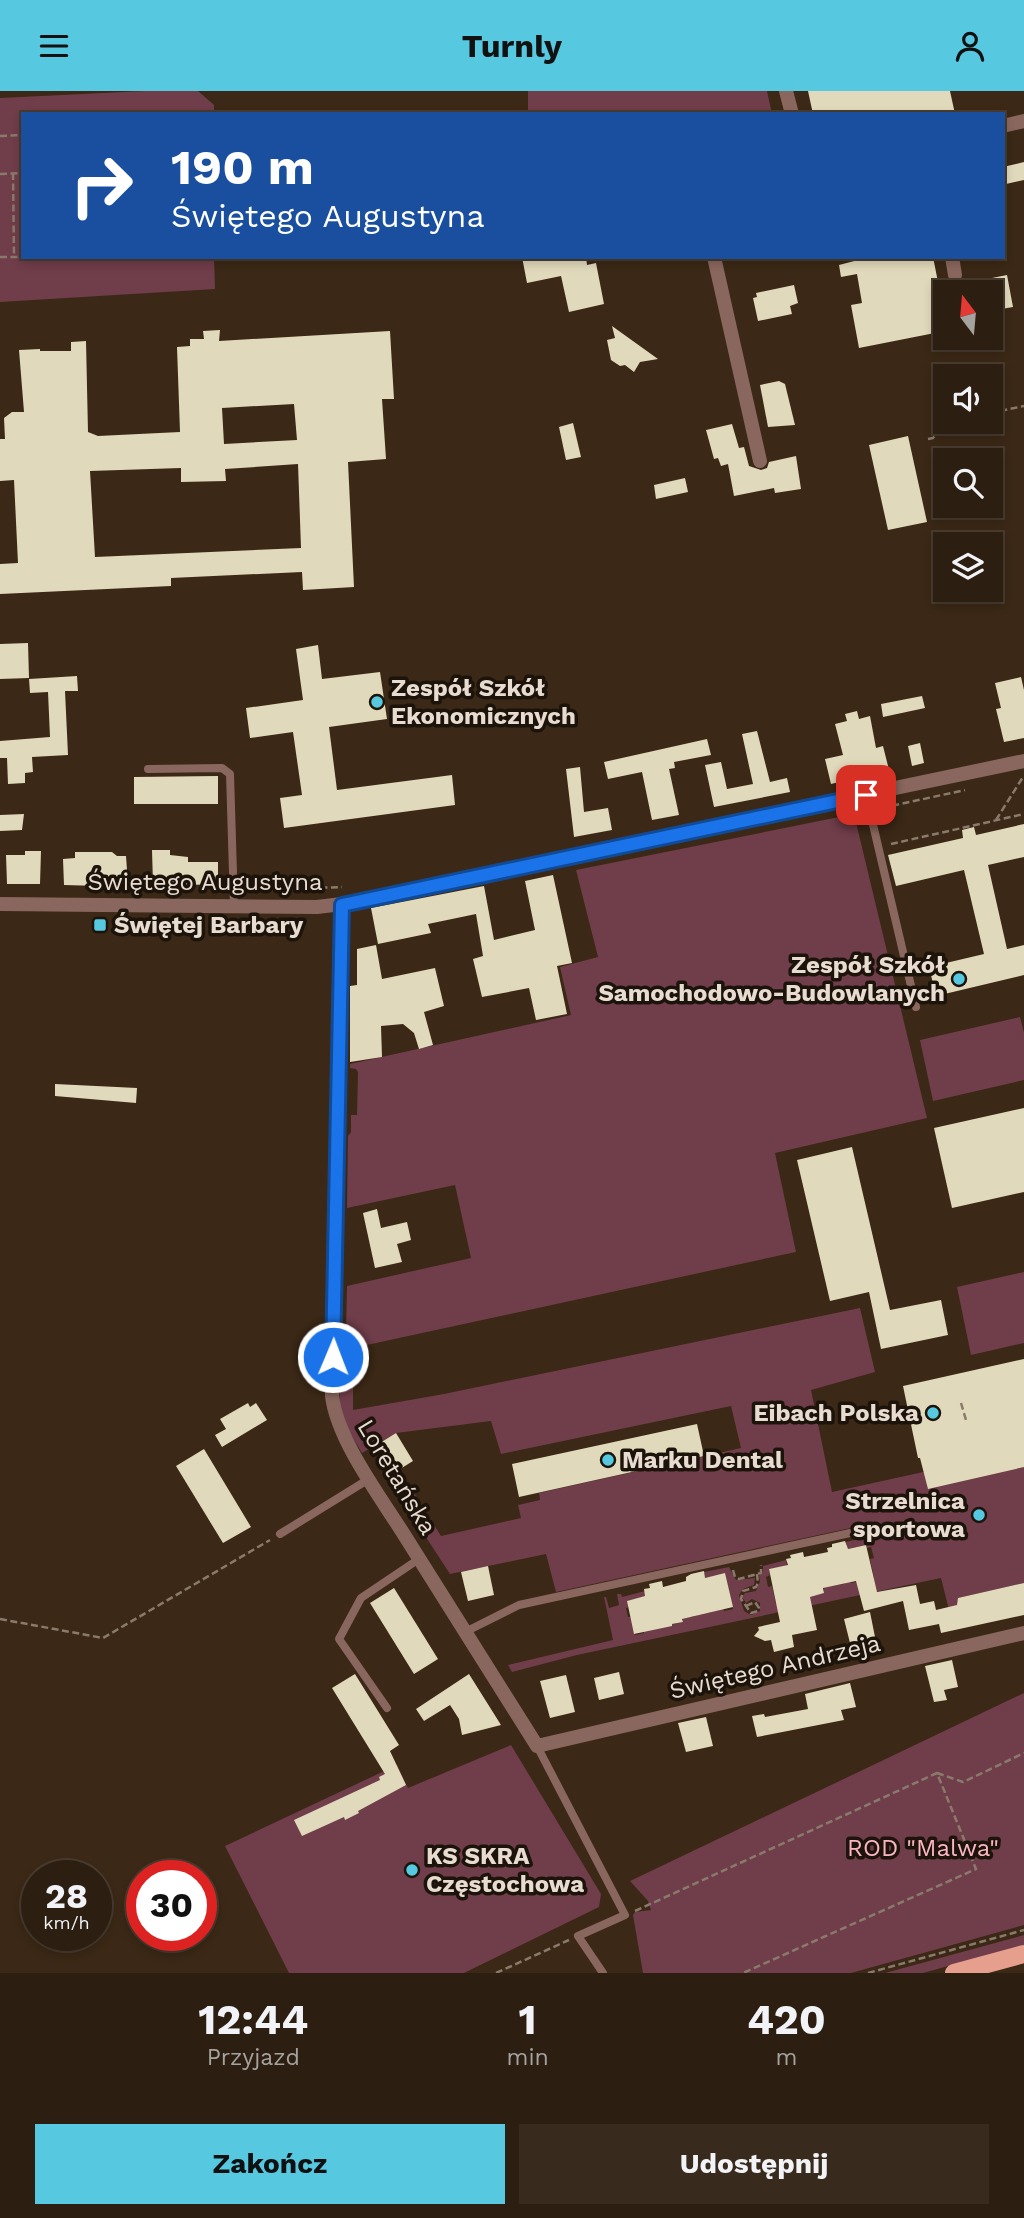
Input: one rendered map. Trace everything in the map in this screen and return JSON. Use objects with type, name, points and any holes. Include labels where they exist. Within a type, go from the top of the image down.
[{"type":"main road","points":[[954,1973],[1024,1954]]},
{"type":"street","points":[[786,91],[791,112]]},
{"type":"street","points":[[1005,126],[1024,121]]},
{"type":"street","points":[[714,259],[760,461]]},
{"type":"street","points":[[951,259],[955,275]]},
{"type":"street","name":"Świętego Augustyna","points":[[0,904],[342,905],[1024,761]]},
{"type":"street","name":"Loretańska","points":[[342,905],[332,1396],[337,1422],[369,1479],[537,1746]]},
{"type":"street","name":"Świętego Andrzeja","points":[[537,1746],[1024,1633]]},
{"type":"lane","points":[[148,769],[222,768],[230,774],[234,906]]},
{"type":"lane","points":[[866,795],[916,1007]]},
{"type":"lane","points":[[280,1534],[369,1479]]},
{"type":"lane","points":[[465,1632],[519,1605],[864,1530]]},
{"type":"lane","points":[[387,1708],[339,1639],[361,1598],[419,1559]]},
{"type":"lane","points":[[537,1746],[625,1915],[578,1936],[603,1973]]},
{"type":"path","points":[[0,136],[21,135]]},
{"type":"path","points":[[13,173],[14,257]]},
{"type":"path","points":[[0,174],[21,173]]},
{"type":"path","points":[[0,257],[21,257]]},
{"type":"path","points":[[1003,411],[1024,406]]},
{"type":"path","points":[[928,439],[936,434]]},
{"type":"path","points":[[1010,780],[1023,777]]},
{"type":"path","points":[[996,820],[1023,777]]},
{"type":"path","points":[[870,811],[972,789]]},
{"type":"path","points":[[878,847],[1024,814]]},
{"type":"path","points":[[265,890],[345,887]]},
{"type":"path","points":[[961,1403],[966,1420]]},
{"type":"path","points":[[0,1619],[103,1638],[280,1534]]},
{"type":"path","points":[[746,1606],[741,1595],[758,1583],[757,1574]]},
{"type":"path","points":[[625,1915],[937,1773],[963,1782],[1024,1753]]},
{"type":"path","points":[[743,1973],[975,1869],[937,1773]]},
{"type":"path","points":[[868,1973],[1024,1930]]},
{"type":"path","points":[[496,1973],[578,1936]]},
{"type":"green space","points":[[198,91],[214,105],[214,112],[21,112],[21,259],[214,259],[215,289],[0,302],[0,98]]},
{"type":"green space","points":[[528,91],[767,91],[772,112],[504,112],[528,110]]},
{"type":"green space","points":[[854,814],[927,1118],[775,1153],[796,1252],[353,1348],[353,1410],[444,1394],[860,1308],[875,1372],[811,1390],[832,1492],[1024,1450],[1024,1583],[958,1598],[960,1611],[954,1630],[941,1578],[577,1655],[512,1672],[508,1665],[613,1640],[604,1597],[609,1608],[619,1605],[617,1594],[622,1597],[645,1591],[646,1596],[628,1601],[629,1607],[626,1608],[635,1635],[644,1633],[644,1630],[683,1622],[682,1616],[693,1617],[723,1607],[724,1611],[733,1609],[725,1574],[705,1578],[704,1572],[729,1567],[736,1580],[755,1578],[754,1585],[743,1589],[739,1595],[744,1611],[751,1615],[760,1611],[760,1603],[752,1599],[746,1603],[742,1597],[745,1593],[756,1591],[763,1566],[786,1560],[787,1566],[769,1569],[770,1575],[766,1577],[768,1587],[772,1586],[776,1604],[824,1593],[824,1587],[844,1584],[849,1580],[851,1583],[874,1578],[870,1559],[874,1558],[871,1547],[867,1548],[866,1545],[847,1549],[846,1542],[871,1536],[869,1524],[556,1592],[546,1554],[450,1574],[405,1505],[407,1495],[414,1493],[441,1536],[521,1518],[518,1505],[540,1500],[539,1493],[741,1448],[731,1406],[501,1454],[491,1421],[396,1433],[362,1453],[339,1409],[340,1380],[345,1374],[347,1286],[471,1258],[455,1185],[347,1208],[348,1136],[351,1132],[351,1115],[357,1115],[358,1072],[350,1068],[350,1064],[571,1015],[560,967],[598,957],[576,870]]},
{"type":"green space","points":[[1020,1017],[1024,1033],[1024,1080],[933,1101],[920,1040]]},
{"type":"green space","points":[[1024,1272],[1024,1343],[971,1355],[957,1287]]},
{"type":"green space","name":"ROD \"Malwa\"","points":[[1024,1693],[1024,1925],[851,1973],[643,1973],[633,1915],[635,1912],[651,1910],[648,1901],[630,1881]]},
{"type":"green space","name":"KS SKRA Częstochowa","points":[[511,1745],[601,1894],[599,1907],[464,1973],[289,1973],[225,1846],[397,1765],[408,1788]]},
{"type":"green space","points":[[1024,1935],[1024,1945],[923,1973],[885,1973]]},
{"type":"building","points":[[808,91],[950,91],[955,112],[813,112]]},
{"type":"building","points":[[1024,162],[1024,180],[1006,184],[1005,167]]},
{"type":"building","points":[[522,259],[586,259],[587,265],[596,263],[604,304],[569,312],[561,276],[527,283]]},
{"type":"building","points":[[862,259],[933,259],[938,280],[933,280],[933,333],[859,348],[851,305],[862,303],[857,274],[841,277],[839,265]]},
{"type":"building","points":[[1007,275],[1013,307],[1003,309],[1003,280],[982,280]]},
{"type":"building","points":[[794,285],[798,303],[790,306],[792,314],[758,321],[753,298],[757,297],[756,293]]},
{"type":"building","points":[[612,326],[658,359],[640,362],[634,372],[611,360],[607,340],[615,338]]},
{"type":"building","points":[[220,330],[219,341],[390,331],[394,399],[382,399],[386,459],[348,462],[354,587],[303,590],[302,572],[171,578],[171,586],[0,594],[0,564],[18,563],[14,480],[0,481],[0,439],[5,439],[4,418],[12,412],[24,412],[19,350],[71,351],[71,342],[86,341],[88,432],[98,436],[180,432],[177,347],[190,346],[190,339],[204,339],[203,331]],"holes":[[[294,404],[297,440],[224,444],[222,408]],[[298,464],[301,548],[95,557],[90,471],[181,468],[181,482],[226,481],[225,469]]]},
{"type":"building","points":[[779,381],[785,384],[795,425],[768,427],[760,385]]},
{"type":"building","points":[[573,423],[581,457],[566,460],[559,427]]},
{"type":"building","points":[[732,424],[739,448],[744,447],[749,466],[761,470],[767,468],[769,462],[796,456],[801,489],[775,493],[774,488],[734,496],[728,464],[721,466],[718,458],[714,459],[706,430]]},
{"type":"building","points":[[908,436],[927,522],[888,530],[869,445]]},
{"type":"building","points":[[685,478],[688,492],[656,499],[654,485]]},
{"type":"building","points":[[28,643],[29,678],[0,679],[0,644]]},
{"type":"building","points":[[318,645],[322,679],[380,672],[387,719],[329,727],[337,790],[452,775],[455,805],[284,828],[280,798],[302,795],[293,732],[250,738],[246,708],[303,700],[296,649]]},
{"type":"building","points":[[77,676],[78,691],[65,691],[68,755],[32,757],[33,772],[25,773],[25,783],[8,784],[7,758],[0,758],[0,741],[50,737],[48,692],[30,693],[29,679]]},
{"type":"building","points":[[1021,677],[1024,690],[1024,738],[1004,742],[996,709],[1001,708],[995,683]]},
{"type":"building","points":[[922,696],[925,708],[883,717],[881,704]]},
{"type":"building","points":[[857,711],[859,719],[870,716],[876,748],[883,746],[889,770],[831,784],[825,759],[843,755],[835,724],[847,721],[845,714]]},
{"type":"building","points":[[757,731],[770,782],[787,778],[790,792],[714,807],[705,765],[721,762],[727,789],[753,784],[742,734]]},
{"type":"building","points":[[707,739],[711,755],[674,762],[675,768],[669,769],[679,815],[652,820],[642,772],[608,779],[604,762]]},
{"type":"building","points":[[920,743],[924,763],[912,766],[908,746]]},
{"type":"building","points":[[580,767],[584,812],[608,808],[612,830],[574,837],[566,769]]},
{"type":"building","points":[[218,776],[218,804],[134,804],[134,777]]},
{"type":"building","points":[[24,814],[22,830],[0,831],[0,815]]},
{"type":"building","points":[[1024,824],[1024,857],[988,865],[1007,949],[1024,945],[1024,975],[936,996],[929,967],[984,954],[964,870],[896,886],[888,855],[963,838],[962,830],[974,827],[976,835]]},
{"type":"building","points":[[152,850],[170,850],[170,855],[188,857],[188,862],[218,862],[218,885],[153,884]]},
{"type":"building","points":[[25,851],[41,851],[40,884],[7,884],[6,855],[25,855]]},
{"type":"building","points":[[75,852],[112,852],[117,856],[126,856],[128,884],[64,885],[63,859],[75,858]]},
{"type":"building","points":[[553,875],[572,963],[557,966],[567,1014],[536,1020],[529,988],[482,997],[473,959],[483,956],[476,914],[428,924],[431,933],[378,944],[371,908],[484,886],[494,940],[535,930],[525,881]]},
{"type":"building","points":[[376,945],[382,979],[435,968],[444,1006],[424,1012],[433,1045],[419,1049],[414,1033],[403,1024],[381,1026],[382,1057],[350,1062],[350,986],[357,985],[357,949]]},
{"type":"building","points":[[55,1084],[137,1088],[136,1103],[55,1096]]},
{"type":"building","points":[[1024,1108],[1024,1192],[952,1208],[934,1128]]},
{"type":"building","points":[[852,1147],[890,1310],[941,1300],[948,1335],[881,1349],[869,1292],[830,1301],[797,1160]]},
{"type":"building","points":[[377,1209],[381,1228],[407,1222],[411,1240],[397,1244],[402,1262],[375,1268],[363,1213]]},
{"type":"building","points":[[1024,1359],[1024,1467],[928,1489],[918,1458],[903,1386]]},
{"type":"building","points":[[248,1403],[250,1407],[256,1403],[267,1420],[222,1447],[215,1435],[226,1429],[220,1419]]},
{"type":"building","name":"Marku Dental","points":[[697,1424],[704,1456],[519,1497],[512,1464]]},
{"type":"building","points":[[396,1433],[413,1461],[392,1474],[375,1446]]},
{"type":"building","points":[[204,1449],[251,1527],[223,1543],[176,1466]]},
{"type":"building","points":[[845,1541],[848,1549],[866,1545],[877,1592],[916,1585],[920,1604],[934,1601],[936,1610],[957,1605],[958,1598],[1024,1583],[1024,1615],[941,1633],[939,1624],[909,1630],[903,1601],[864,1611],[856,1581],[823,1588],[824,1593],[810,1597],[817,1630],[792,1635],[794,1647],[774,1652],[771,1640],[765,1641],[754,1636],[759,1630],[758,1627],[780,1622],[769,1569],[788,1565],[786,1559],[791,1558],[790,1555],[803,1552],[804,1557],[828,1552],[827,1548],[832,1547],[832,1544]]},
{"type":"building","points":[[488,1566],[494,1595],[468,1601],[461,1572]]},
{"type":"building","points":[[704,1571],[705,1578],[725,1573],[733,1607],[682,1619],[683,1622],[672,1626],[634,1634],[627,1601],[645,1596],[644,1589],[650,1588],[649,1584],[662,1581],[663,1587],[686,1581],[686,1577],[691,1574]]},
{"type":"building","points":[[394,1588],[438,1659],[414,1674],[370,1603]]},
{"type":"building","points":[[870,1612],[875,1637],[850,1643],[844,1619]]},
{"type":"building","points":[[952,1660],[958,1687],[944,1690],[947,1700],[934,1702],[925,1666]]},
{"type":"building","points":[[619,1672],[624,1694],[599,1700],[594,1678]]},
{"type":"building","points":[[355,1674],[399,1745],[390,1751],[406,1785],[345,1820],[344,1817],[302,1836],[294,1820],[380,1780],[379,1777],[385,1774],[332,1688]]},
{"type":"building","points":[[469,1674],[501,1725],[462,1735],[459,1719],[450,1705],[424,1721],[416,1709]]},
{"type":"building","points":[[566,1675],[575,1712],[550,1718],[540,1681]]},
{"type":"building","points":[[850,1683],[856,1707],[841,1710],[844,1720],[757,1737],[752,1716],[764,1714],[765,1717],[808,1709],[805,1694]]},
{"type":"building","points":[[706,1717],[713,1746],[686,1752],[678,1723]]},
{"type":"place","name":"Zespół Szkół Ekonomicznych","points":[[377,702]]},
{"type":"place","name":"Świętej Barbary","points":[[100,925]]},
{"type":"place","name":"Zespół Szkół Samochodowo-Budowlanych","points":[[959,979]]},
{"type":"place","name":"Eibach Polska","points":[[933,1413]]},
{"type":"place","name":"Marku Dental","points":[[608,1460]]},
{"type":"place","name":"Strzelnica sportowa","points":[[979,1515]]},
{"type":"place","name":"KS SKRA Częstochowa","points":[[412,1870]]},
{"type":"route","points":[[333,1357],[342,905],[866,795]]}]
